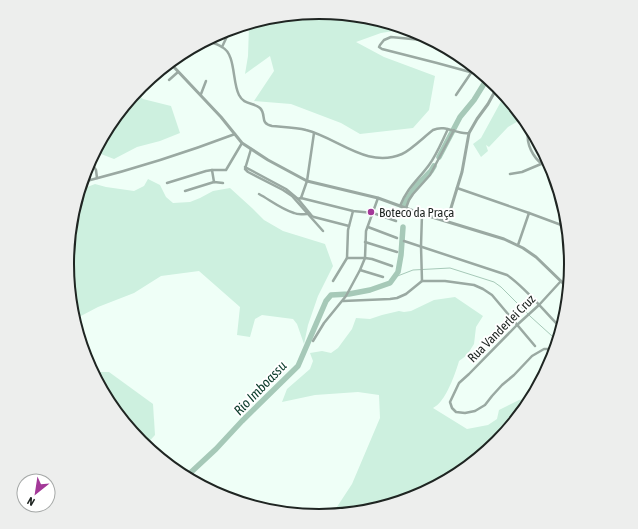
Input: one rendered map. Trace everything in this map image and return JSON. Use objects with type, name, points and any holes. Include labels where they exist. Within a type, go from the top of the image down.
[{"type":"street","points":[[222,47],[227,37]]},
{"type":"street","points":[[417,39],[391,37],[384,40],[379,47],[471,73],[456,95]]},
{"type":"street","points":[[213,43],[222,47],[230,57],[238,95],[244,101],[258,106],[265,123],[268,125],[306,130],[360,154],[382,158],[402,154],[437,128],[454,130],[463,134],[468,132]]},
{"type":"street","points":[[174,67],[201,94],[242,143],[307,181],[378,198],[422,214],[504,239],[529,251],[564,284]]},
{"type":"street","points":[[169,80],[178,72]]},
{"type":"street","points":[[201,94],[206,81]]},
{"type":"street","points":[[447,221],[462,172],[468,132],[488,104],[494,92]]},
{"type":"street","points":[[400,206],[411,186],[433,159],[448,129]]},
{"type":"street","points":[[406,208],[413,194],[430,175],[454,130]]},
{"type":"street","points":[[299,199],[307,181],[314,133]]},
{"type":"street","points":[[89,180],[204,146],[235,134]]},
{"type":"street","points":[[527,135],[529,145],[534,156],[544,166]]},
{"type":"street","points":[[167,184],[212,170],[226,170],[242,143]]},
{"type":"street","points":[[251,149],[245,168],[286,189],[299,199],[312,216],[349,226]]},
{"type":"street","points":[[510,174],[522,172],[541,164]]},
{"type":"street","points":[[94,167],[98,178]]},
{"type":"street","points":[[212,170],[214,182]]},
{"type":"street","points":[[185,191],[214,182],[223,183]]},
{"type":"street","points":[[457,188],[561,225]]},
{"type":"street","points":[[259,194],[293,213],[307,214]]},
{"type":"street","points":[[313,341],[324,323],[343,301],[360,270],[365,258],[366,231],[378,198]]},
{"type":"street","points":[[299,199],[373,214],[396,221]]},
{"type":"street","points":[[299,199],[307,214],[323,231]]},
{"type":"street","points":[[333,281],[346,258],[349,226],[353,211]]},
{"type":"street","points":[[518,245],[529,213]]},
{"type":"street","points":[[422,214],[422,281]]},
{"type":"street","points":[[368,227],[398,238]]},
{"type":"street","points":[[404,241],[507,275],[539,304],[557,324]]},
{"type":"street","points":[[366,242],[397,252]]},
{"type":"street","points":[[346,258],[365,258],[392,266]]},
{"type":"street","points":[[360,270],[383,277]]},
{"type":"street","points":[[343,301],[397,298],[406,294],[422,281],[445,281],[474,285],[483,288],[492,295],[535,346]]},
{"type":"street","name":"Rua Vanderlei Cruz","points":[[549,349],[544,349],[532,356],[476,412],[460,413],[456,412],[452,408],[450,402],[460,383],[561,281]]},
{"type":"green space","points":[[319,19],[351,21],[383,27],[395,31],[381,33],[356,42],[384,57],[435,76],[429,110],[413,128],[360,134],[341,123],[291,104],[254,101],[274,71],[270,56],[245,74],[248,56],[249,29],[255,27],[287,21]]},
{"type":"green space","points":[[140,96],[143,99],[171,106],[180,133],[160,141],[137,147],[114,159],[101,154],[106,142],[115,128]]},
{"type":"green space","points":[[502,100],[518,121],[508,127],[489,147],[486,145],[488,151],[481,157],[473,144],[481,138]]},
{"type":"green space","points":[[148,179],[160,185],[166,197],[173,203],[190,202],[213,191],[230,188],[264,220],[283,231],[325,244],[333,266],[318,296],[308,325],[304,344],[297,324],[293,319],[262,315],[255,319],[250,337],[237,335],[240,307],[199,271],[161,276],[134,293],[98,307],[79,317],[74,281],[74,248],[78,217],[87,187],[95,184],[134,191],[144,186]]},
{"type":"green space","points":[[455,297],[483,316],[476,327],[474,344],[467,355],[459,361],[444,397],[433,408],[467,429],[488,425],[497,419],[499,410],[525,399],[514,414],[493,438],[455,469],[442,477],[428,485],[383,502],[351,508],[336,509],[352,484],[380,418],[379,395],[358,392],[315,395],[282,402],[287,389],[310,369],[313,361],[310,353],[322,351],[331,353],[338,348],[352,329],[356,318],[370,319],[399,311],[411,311],[434,300]]},
{"type":"green space","points":[[99,372],[109,372],[153,404],[155,435],[149,442],[134,426],[115,401]]},
{"type":"waterway","points":[[439,157],[460,117],[474,100],[484,83]]},
{"type":"waterway","points":[[404,204],[416,186],[434,166]]},
{"type":"waterway","name":"Rio Imboassu","points":[[190,473],[298,366],[326,301],[331,295],[349,294],[370,290],[390,283],[398,272],[403,227]]},
{"type":"waterway","points":[[395,277],[413,270],[450,268],[494,282],[552,336]]},
{"type":"place","name":"Boteco da Praça","points":[[371,212]]}]
